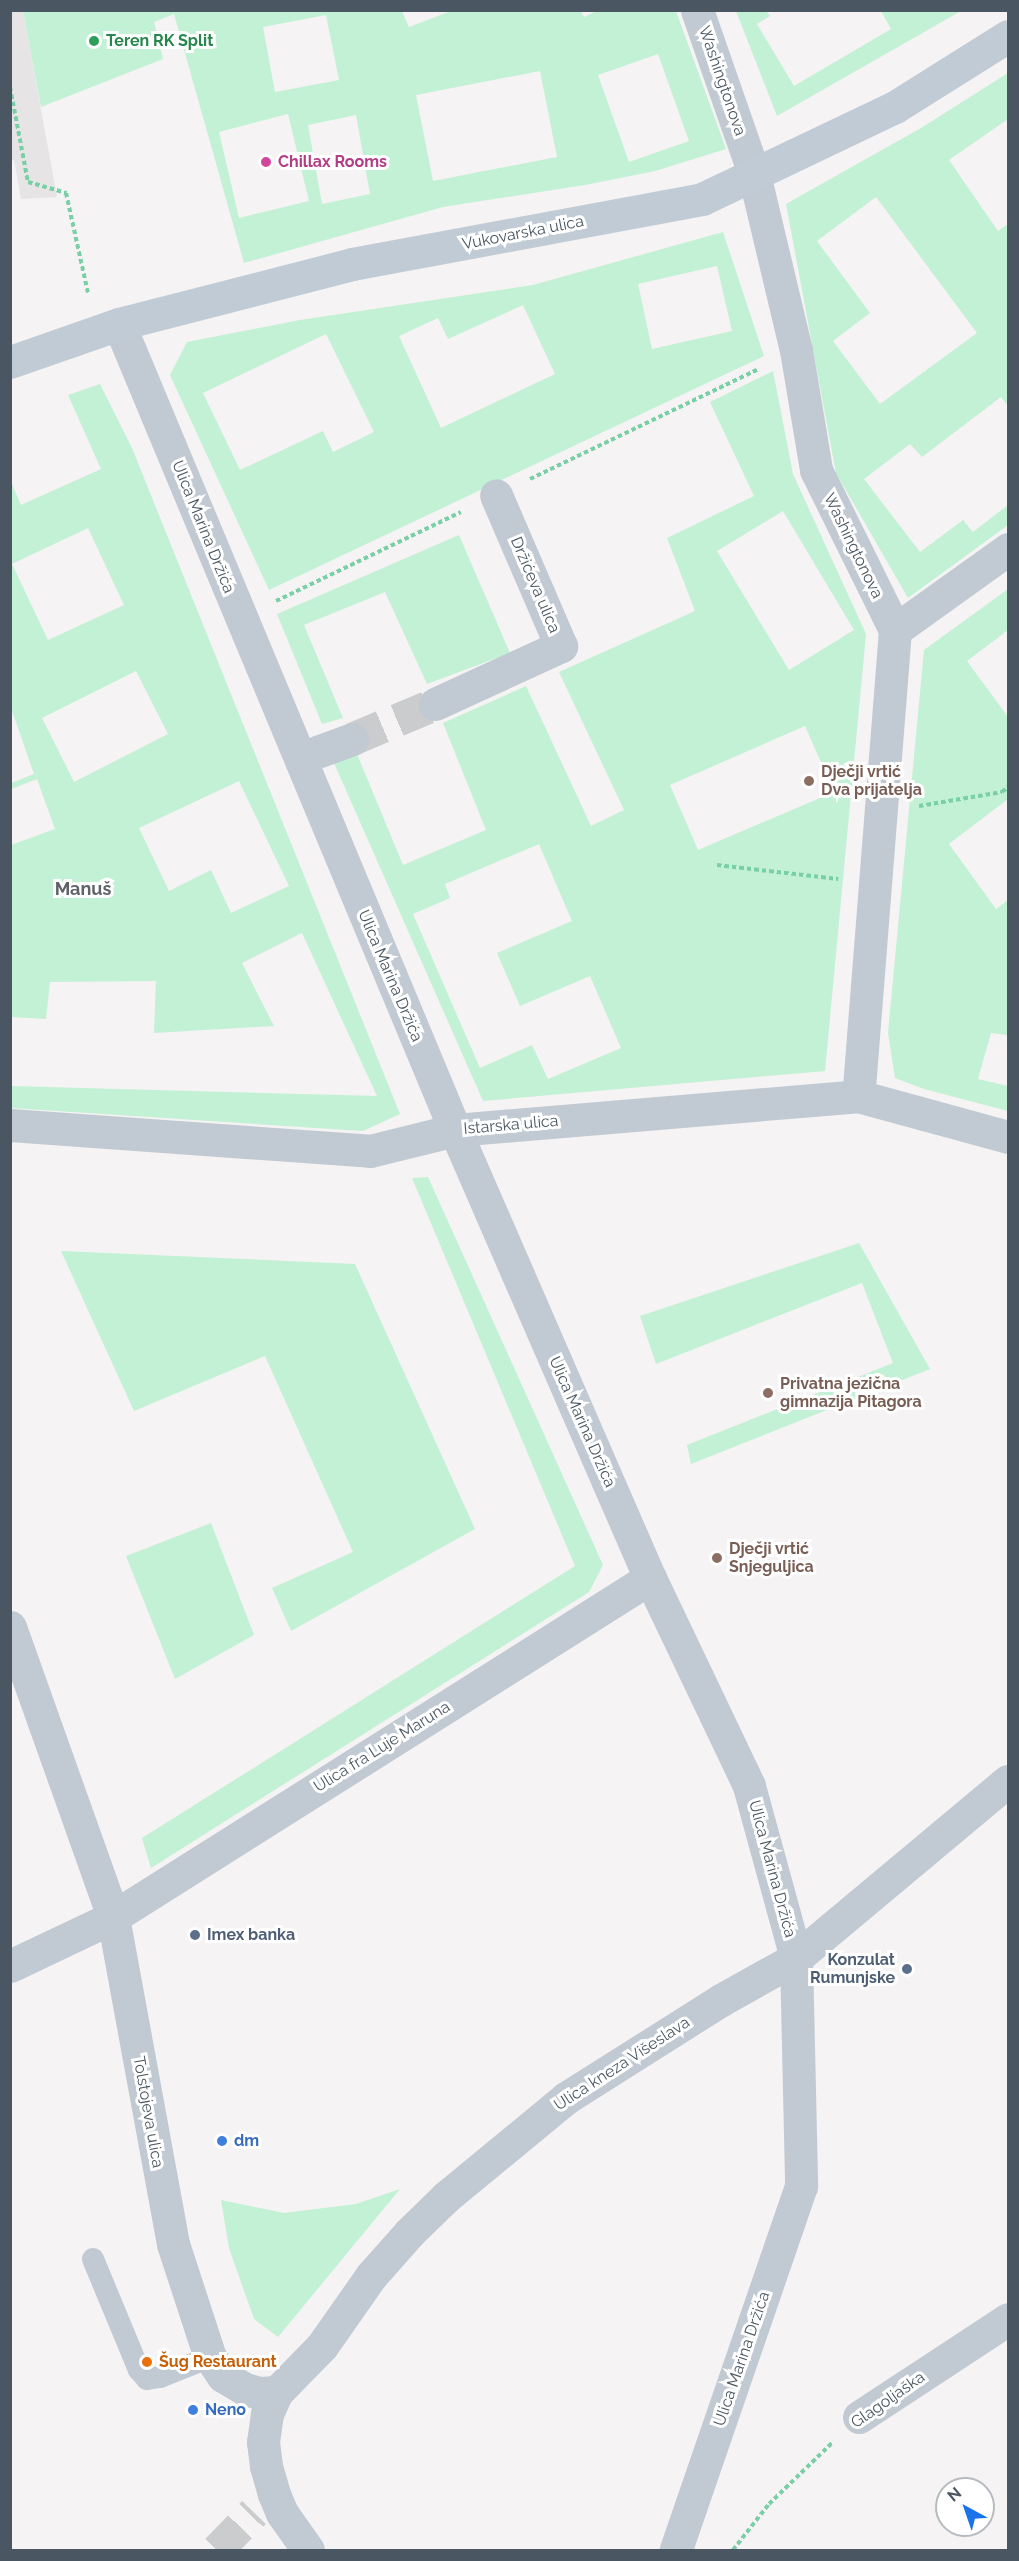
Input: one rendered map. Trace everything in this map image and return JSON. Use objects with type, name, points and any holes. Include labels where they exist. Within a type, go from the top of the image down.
[{"type":"street","name":"Washingtonova","points":[[697,10],[754,174],[796,350],[816,470],[895,630]]},
{"type":"street","name":"Vukovarska ulica","points":[[10,362],[108,328],[352,264],[702,199],[895,107],[1008,36]]},
{"type":"street","name":"Ulica Marina Držića","points":[[108,328],[240,618],[454,1130],[650,1578],[749,1786],[796,1958],[801,2186],[676,2550]]},
{"type":"street","name":"Držićeva ulica","points":[[435,704],[561,646],[496,495]]},
{"type":"street","points":[[858,1096],[895,630],[1008,549]]},
{"type":"street","points":[[317,752],[352,739]]},
{"type":"street","name":"Istarska ulica","points":[[10,1125],[370,1151],[454,1130],[858,1096],[1008,1137]]},
{"type":"street","name":"Ulica fra Luje Maruna","points":[[10,1966],[113,1917],[650,1578]]},
{"type":"street","name":"Tolstojeva ulica","points":[[10,1627],[113,1917],[173,2244],[210,2357],[223,2376],[245,2390],[259,2393],[277,2392]]},
{"type":"street","name":"Ulica kneza Višeslava","points":[[277,2392],[322,2346],[371,2276],[409,2233],[446,2196],[506,2145],[566,2098],[721,2000],[796,1958],[1008,1781]]},
{"type":"street","name":"Glagoljaška","points":[[860,2417],[1008,2319]]},
{"type":"street","points":[[277,2392],[267,2414],[263,2442],[264,2503],[282,2513],[308,2550]]},
{"type":"lane","points":[[93,2259],[139,2370],[147,2379],[160,2377],[210,2357]]},
{"type":"path","points":[[10,87],[28,182],[66,193],[108,328]]},
{"type":"path","points":[[240,618],[769,364]]},
{"type":"path","points":[[880,812],[1002,792],[1008,787]]},
{"type":"path","points":[[717,865],[874,883]]},
{"type":"path","name":"Glagoljaška","points":[[733,2550],[769,2504],[860,2417]]},
{"type":"shaded area","points":[[11,11],[23,11],[57,197],[21,199],[14,160],[11,161]]},
{"type":"green space","points":[[580,10],[584,17],[597,11],[676,11],[726,149],[655,171],[585,185],[443,207],[244,263],[174,14],[154,22],[163,59],[41,107],[23,11],[402,11],[409,27],[451,11]],"holes":[[[326,15],[339,80],[275,92],[263,27]],[[658,54],[689,141],[629,162],[598,75]],[[540,71],[557,157],[433,181],[416,95]],[[288,114],[309,201],[239,218],[219,132]],[[356,115],[370,194],[322,204],[308,125]]]},
{"type":"green space","points":[[736,11],[766,11],[770,16],[757,24],[794,86],[891,29],[881,11],[961,11],[777,116]]},
{"type":"green space","points":[[1008,73],[1008,119],[949,160],[998,231],[1008,224],[1008,406],[1001,397],[922,457],[910,444],[864,479],[920,552],[963,520],[973,532],[1008,505],[1008,525],[908,598],[836,473],[786,204],[921,128]],"holes":[[[876,197],[977,333],[880,404],[833,341],[870,313],[817,241]]]},
{"type":"green space","points":[[723,232],[764,356],[269,590],[170,375],[187,342],[300,320],[533,285]],"holes":[[[717,266],[732,331],[652,349],[638,284]],[[523,305],[555,374],[441,428],[399,336],[438,318],[448,339]],[[326,334],[374,432],[333,452],[323,431],[240,470],[203,393]]]},
{"type":"green space","points":[[773,371],[793,474],[866,634],[825,1071],[483,1101],[334,763],[357,754],[403,865],[486,830],[443,723],[526,686],[591,826],[624,810],[559,672],[695,611],[667,538],[754,496],[710,402]],"holes":[[[783,511],[854,630],[789,670],[717,551]],[[805,726],[834,792],[698,850],[670,785]],[[539,844],[572,921],[497,953],[520,1006],[590,976],[621,1048],[548,1079],[532,1045],[480,1068],[413,914],[450,898],[445,884]]]},
{"type":"green space","points":[[100,384],[132,448],[400,1114],[363,1131],[11,1108],[11,1086],[377,1096],[302,933],[242,963],[274,1026],[154,1033],[156,981],[50,982],[46,1019],[11,1017],[11,845],[55,829],[37,779],[11,789],[11,783],[34,774],[11,708],[11,482],[21,505],[101,469],[68,395]],"holes":[[[88,528],[124,605],[48,640],[12,564]],[[136,671],[168,734],[74,782],[42,718]],[[239,781],[289,886],[231,913],[211,870],[169,891],[139,828]]]},
{"type":"green space","points":[[459,535],[510,653],[427,684],[385,592],[304,625],[343,718],[322,724],[277,614]]},
{"type":"green space","points":[[1008,589],[1008,630],[967,661],[1008,717],[1008,799],[949,844],[996,909],[1008,900],[1008,1032],[1007,1035],[991,1033],[978,1079],[1008,1086],[1008,1111],[924,1089],[895,1078],[888,1033],[924,650]]},
{"type":"green space","points":[[428,1177],[603,1565],[589,1592],[151,1868],[142,1838],[575,1566],[412,1178]]},
{"type":"green space","points":[[859,1243],[930,1369],[691,1464],[687,1445],[893,1363],[862,1283],[656,1364],[640,1316]]},
{"type":"green space","points":[[61,1251],[355,1264],[475,1529],[291,1631],[272,1588],[353,1552],[265,1356],[134,1411]]},
{"type":"green space","points":[[211,1523],[254,1635],[175,1679],[126,1556]]},
{"type":"green space","points":[[400,2189],[278,2337],[254,2319],[229,2248],[221,2200],[284,2213],[356,2204]]},
{"type":"tunnel","points":[[352,739],[435,704]]},
{"type":"tunnel","points":[[217,2550],[254,2512]]},
{"type":"place","name":"Teren RK Split","points":[[94,41]]},
{"type":"place","name":"Chillax Rooms","points":[[266,162]]},
{"type":"place","name":"Dječji vrtić Dva prijatelja","points":[[809,781]]},
{"type":"place","name":"Privatna jezična gimnazija Pitagora","points":[[768,1393]]},
{"type":"place","name":"Dječji vrtić Snjeguljica","points":[[717,1558]]},
{"type":"place","name":"Imex banka","points":[[195,1935]]},
{"type":"place","name":"Konzulat Rumunjske","points":[[907,1969]]},
{"type":"place","name":"dm","points":[[222,2141]]},
{"type":"place","name":"Šug Restaurant","points":[[147,2362]]},
{"type":"place","name":"Neno","points":[[193,2410]]},
{"type":"district","name":"Manuš","points":[[83,889]]}]
